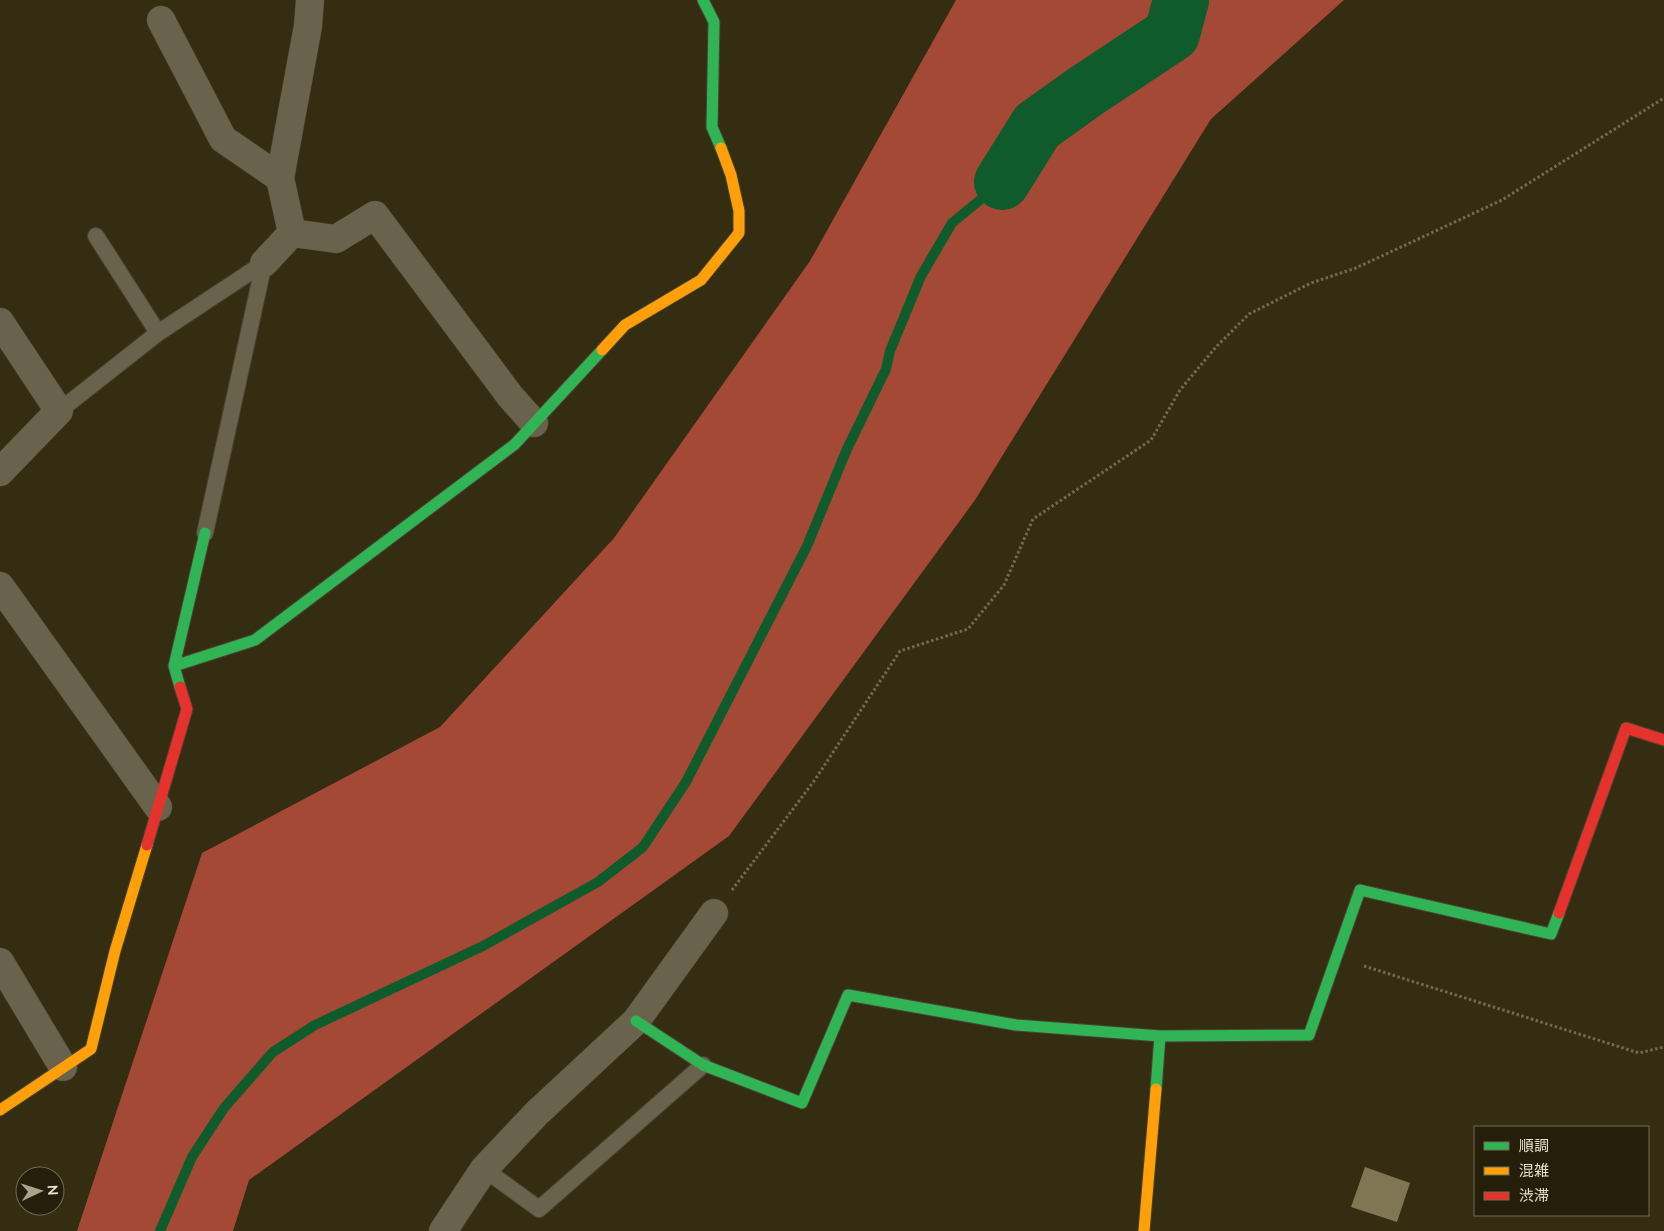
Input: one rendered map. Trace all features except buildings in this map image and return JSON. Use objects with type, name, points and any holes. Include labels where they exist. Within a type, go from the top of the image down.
[{"type":"street","points":[[292,233],[280,178],[308,26],[310,0]]},
{"type":"street","points":[[174,666],[255,640],[515,444],[625,325],[701,280],[739,233],[739,211],[731,175],[712,127],[714,22],[703,0]]},
{"type":"street","points":[[161,20],[224,139],[280,178]]},
{"type":"street","points":[[292,233],[336,239],[375,215],[510,396],[534,423]]},
{"type":"street","points":[[264,263],[292,233]]},
{"type":"street","points":[[0,322],[59,411],[0,472]]},
{"type":"street","points":[[0,1110],[91,1049],[115,951],[187,709],[174,666],[205,533]]},
{"type":"street","points":[[0,586],[158,807]]},
{"type":"street","points":[[636,1022],[703,1065],[802,1103],[848,995],[1016,1025],[1160,1036],[1308,1035],[1360,890],[1551,934],[1626,728],[1664,740]]},
{"type":"street","points":[[443,1231],[484,1169],[537,1113],[636,1022],[714,914]]},
{"type":"street","points":[[0,962],[63,1067]]},
{"type":"street","points":[[1144,1231],[1160,1036]]},
{"type":"lane","points":[[96,236],[158,333]]},
{"type":"lane","points":[[59,411],[158,333],[264,263]]},
{"type":"lane","points":[[205,533],[264,263]]},
{"type":"lane","points":[[484,1169],[539,1209],[703,1065]]},
{"type":"path","points":[[714,914],[814,781],[900,651],[968,629],[1004,585],[1032,519],[1151,440],[1180,390],[1216,347],[1249,314],[1311,283],[1356,268],[1502,200],[1664,98]]},
{"type":"path","points":[[1336,957],[1640,1053],[1664,1047]]},
{"type":"shaded area","points":[[956,0],[1344,0],[1211,119],[975,500],[729,836],[249,1180],[233,1231],[77,1231],[202,853],[440,727],[614,538],[810,261]]},
{"type":"waterway","points":[[1002,182],[1037,126],[1172,34],[1181,0]]},
{"type":"waterway","points":[[160,1231],[192,1157],[224,1108],[273,1052],[315,1025],[483,946],[598,882],[643,847],[686,782],[807,546],[847,449],[886,369],[890,351],[921,276],[952,223],[1002,182]]},
{"type":"traffic: fast","points":[[703,0],[714,22],[712,127],[721,148]]},
{"type":"traffic: fast","points":[[174,666],[255,640],[515,444],[602,350]]},
{"type":"traffic: fast","points":[[180,687],[174,666],[205,533]]},
{"type":"traffic: fast","points":[[1160,1036],[1309,1035],[1360,890],[1551,934],[1559,913]]},
{"type":"traffic: fast","points":[[636,1021],[703,1065],[802,1103],[848,995],[1016,1025],[1160,1036],[1156,1089]]},
{"type":"traffic: slow","points":[[602,350],[625,325],[701,280],[739,233],[739,211],[731,175],[721,148]]},
{"type":"traffic: slow","points":[[0,1110],[91,1049],[115,951],[147,845]]},
{"type":"traffic: slow","points":[[1144,1231],[1156,1089]]},
{"type":"traffic: jam","points":[[147,845],[187,709],[180,687]]},
{"type":"traffic: jam","points":[[1559,913],[1626,728],[1664,740]]}]
